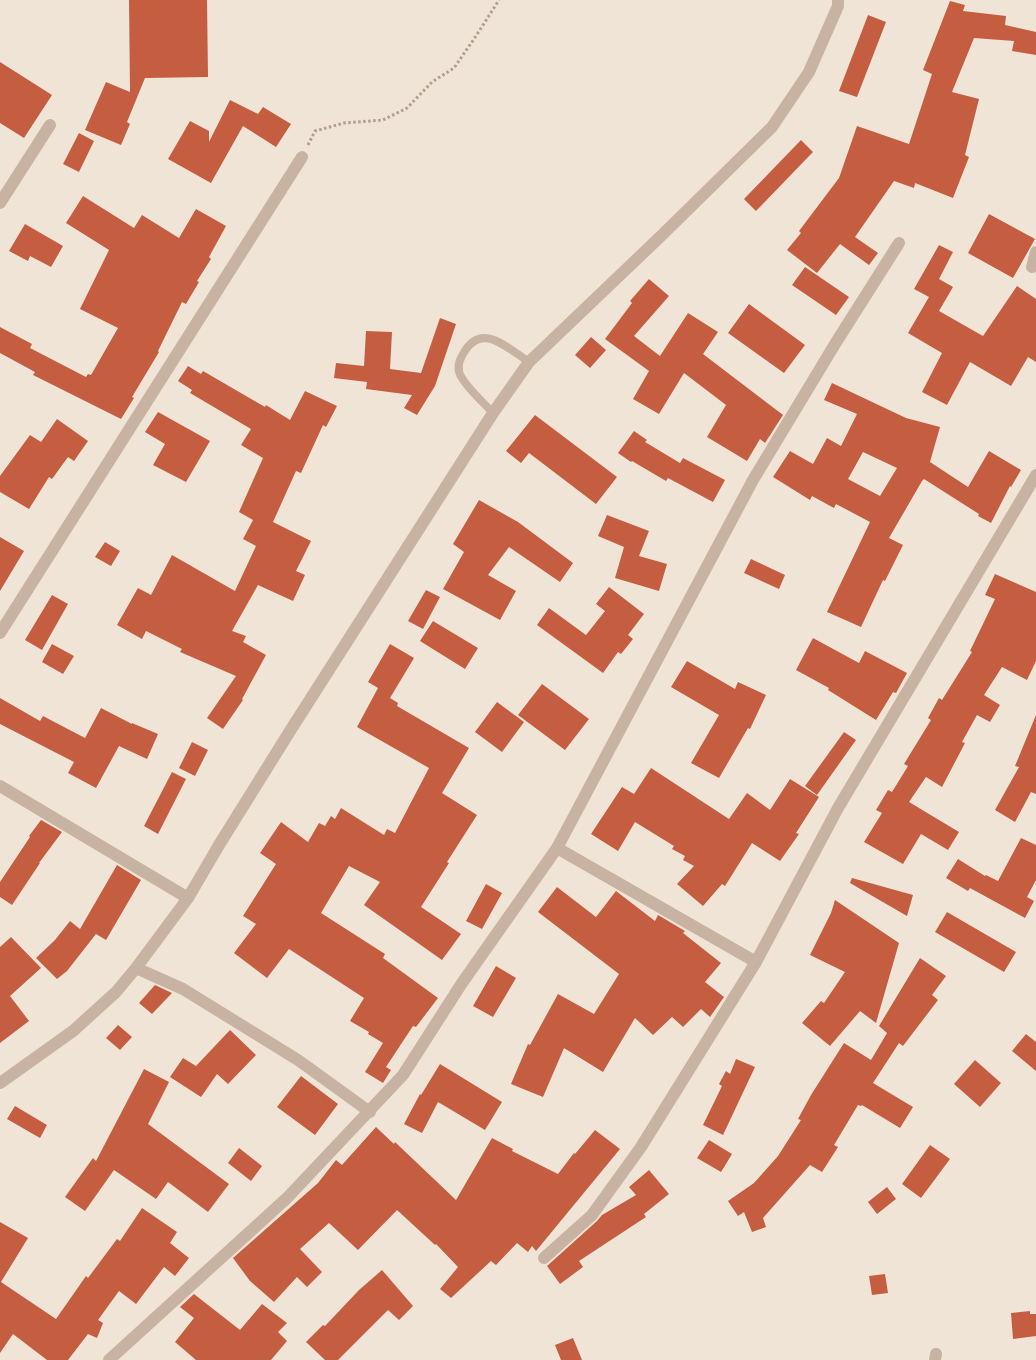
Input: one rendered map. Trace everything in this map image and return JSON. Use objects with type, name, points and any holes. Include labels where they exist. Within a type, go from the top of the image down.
[{"type":"street","points":[[0,1083],[73,1031],[116,992],[136,968],[188,898],[285,739],[493,413],[529,362],[662,236],[772,127],[808,72],[838,6],[838,0]]},
{"type":"street","points":[[0,203],[50,125]]},
{"type":"street","points":[[0,633],[302,157]]},
{"type":"street","points":[[109,1360],[287,1198],[403,1076],[462,983],[557,848],[753,480],[835,344],[899,243]]},
{"type":"street","points":[[1032,267],[1036,252]]},
{"type":"street","points":[[544,1258],[592,1215],[641,1147],[756,962],[838,808],[1036,475]]},
{"type":"street","points":[[0,786],[188,898]]},
{"type":"street","points":[[557,848],[756,962]]},
{"type":"street","points":[[136,968],[191,994],[298,1060],[370,1112]]},
{"type":"lane","points":[[493,413],[462,378],[458,369],[460,359],[467,345],[480,338],[494,338],[529,362]]},
{"type":"path","points":[[302,157],[315,130],[344,123],[383,120],[407,108],[432,82],[454,68],[499,0]]},
{"type":"building","points":[[129,0],[207,0],[208,77],[145,78],[127,122],[130,124],[121,145],[85,130],[106,82],[130,92]]},
{"type":"building","points":[[950,1],[965,5],[963,11],[1006,16],[1005,25],[1036,32],[1036,55],[1012,51],[1014,41],[974,38],[952,92],[979,99],[965,155],[969,157],[953,198],[915,183],[914,188],[894,181],[855,237],[878,253],[869,265],[840,244],[817,273],[787,250],[839,178],[857,126],[909,144],[932,74],[923,70]]},
{"type":"building","points":[[868,15],[886,22],[857,97],[839,91]]},
{"type":"building","points":[[0,62],[52,95],[24,138],[0,123]]},
{"type":"building","points":[[230,100],[258,114],[263,107],[291,124],[276,147],[243,126],[211,183],[168,159],[190,121],[209,131],[209,142]]},
{"type":"building","points":[[79,133],[94,141],[79,172],[63,164]]},
{"type":"building","points":[[801,140],[813,152],[756,211],[744,199]]},
{"type":"building","points":[[83,196],[134,228],[142,215],[179,238],[196,209],[226,226],[209,257],[211,259],[197,281],[199,282],[186,304],[182,302],[159,352],[121,419],[33,375],[35,372],[0,353],[0,327],[32,344],[30,348],[86,377],[88,374],[91,375],[118,328],[80,309],[109,250],[66,223]]},
{"type":"building","points":[[989,214],[1035,239],[1013,278],[968,253]]},
{"type":"building","points":[[25,224],[63,246],[51,267],[30,256],[28,261],[9,251]]},
{"type":"building","points":[[939,245],[953,252],[939,279],[953,287],[939,311],[983,336],[1017,286],[1036,299],[1036,362],[1028,357],[1011,386],[970,362],[947,405],[922,392],[942,353],[908,333],[929,297],[914,289]]},
{"type":"building","points":[[805,267],[849,297],[836,315],[792,285]]},
{"type":"building","points":[[649,279],[669,296],[634,336],[660,356],[688,313],[718,332],[703,354],[783,415],[765,443],[760,439],[747,461],[707,437],[726,405],[684,373],[659,414],[633,399],[649,371],[605,339],[632,303],[630,301]]},
{"type":"building","points":[[749,304],[805,345],[784,373],[728,333]]},
{"type":"building","points":[[440,318],[456,324],[435,386],[417,415],[404,408],[412,395],[366,389],[367,382],[334,378],[336,363],[364,366],[366,331],[392,332],[390,369],[421,373]]},
{"type":"building","points":[[591,337],[606,350],[590,368],[575,355]]},
{"type":"building","points":[[188,366],[201,374],[203,371],[290,420],[305,391],[337,406],[326,427],[323,425],[301,473],[296,471],[273,522],[311,541],[296,571],[305,575],[293,601],[258,585],[232,631],[246,636],[243,642],[266,655],[243,700],[223,729],[207,718],[236,676],[180,652],[182,649],[146,631],[142,639],[117,625],[138,588],[151,595],[172,555],[235,591],[256,546],[243,539],[253,520],[239,512],[263,458],[241,445],[251,429],[190,393],[192,390],[178,381]]},
{"type":"building","points":[[832,383],[906,418],[940,427],[930,462],[968,487],[989,451],[1021,470],[1010,486],[991,523],[924,479],[889,538],[903,545],[885,581],[883,580],[861,627],[827,612],[870,522],[836,504],[834,508],[812,496],[810,500],[773,477],[790,451],[813,464],[827,438],[841,446],[857,414],[824,400]],"holes":[[[863,452],[897,468],[880,496],[848,479]]]},
{"type":"building","points":[[158,412],[210,441],[186,482],[153,465],[165,444],[145,432]]},
{"type":"building","points":[[535,415],[617,477],[596,504],[529,453],[521,463],[506,451]]},
{"type":"building","points":[[57,419],[88,441],[74,461],[68,457],[52,479],[49,477],[29,509],[0,492],[0,476],[30,435],[41,442]]},
{"type":"building","points":[[634,431],[647,440],[645,442],[680,463],[683,458],[725,480],[713,502],[668,478],[666,481],[618,453]]},
{"type":"building","points":[[479,500],[518,522],[573,563],[560,582],[509,547],[488,575],[516,591],[500,620],[443,589],[464,552],[453,544]]},
{"type":"building","points":[[607,515],[649,531],[639,556],[667,564],[659,591],[615,578],[624,547],[598,536]]},
{"type":"building","points":[[0,537],[24,551],[0,591]]},
{"type":"building","points":[[105,542],[120,551],[111,566],[95,557]]},
{"type":"building","points":[[751,559],[785,575],[779,589],[744,573]]},
{"type":"building","points":[[995,574],[1036,592],[1036,661],[1027,680],[1002,667],[984,695],[1000,705],[990,722],[977,715],[962,742],[965,743],[942,787],[926,777],[909,802],[959,832],[948,850],[921,834],[903,864],[864,842],[882,813],[876,810],[888,790],[892,792],[908,766],[904,764],[931,720],[928,718],[939,698],[942,700],[972,652],[970,651],[995,599],[985,595]]},
{"type":"building","points":[[609,587],[644,614],[628,635],[633,639],[621,654],[618,652],[603,673],[537,625],[549,608],[586,635],[605,611],[596,604]]},
{"type":"building","points":[[426,590],[440,597],[423,629],[408,621]]},
{"type":"building","points":[[52,595],[68,604],[42,650],[25,640]]},
{"type":"building","points":[[433,621],[478,648],[465,669],[420,641]]},
{"type":"building","points":[[813,638],[859,663],[865,651],[907,673],[896,693],[893,692],[876,720],[828,690],[829,688],[796,670]]},
{"type":"building","points":[[52,644],[74,656],[63,674],[42,662]]},
{"type":"building","points":[[390,644],[414,658],[390,698],[398,703],[397,706],[469,748],[442,793],[477,815],[421,907],[461,934],[442,960],[364,905],[380,882],[349,866],[321,913],[385,954],[383,958],[438,998],[416,1027],[413,1026],[386,1067],[391,1070],[383,1083],[365,1072],[383,1043],[350,1021],[364,998],[289,949],[267,978],[234,953],[256,924],[243,916],[276,864],[260,853],[281,822],[308,842],[319,823],[325,826],[331,816],[335,819],[341,808],[384,835],[387,829],[395,833],[429,768],[357,727],[378,688],[368,682]]},
{"type":"building","points":[[687,661],[735,689],[738,682],[766,695],[750,729],[748,728],[719,778],[691,763],[719,715],[671,687]]},
{"type":"building","points":[[542,684],[589,719],[565,750],[518,715]]},
{"type":"building","points":[[0,698],[40,721],[43,716],[85,738],[101,708],[132,724],[158,734],[147,759],[119,746],[96,788],[68,773],[74,762],[0,724]]},
{"type":"building","points":[[497,702],[524,722],[502,752],[475,732]]},
{"type":"building","points":[[1036,715],[1036,794],[1031,792],[1015,822],[995,810],[1019,767],[1015,766]]},
{"type":"building","points":[[844,732],[856,740],[817,795],[805,786]]},
{"type":"building","points":[[192,742],[208,750],[195,776],[179,768]]},
{"type":"building","points":[[651,768],[729,819],[747,793],[770,810],[790,779],[819,797],[796,833],[799,834],[780,861],[752,843],[725,886],[722,884],[703,906],[677,884],[694,866],[683,860],[685,856],[672,849],[674,846],[635,822],[618,851],[591,834],[622,787],[634,794]]},
{"type":"building","points":[[172,772],[186,779],[158,834],[144,826]]},
{"type":"building","points":[[41,820],[62,832],[12,905],[0,897],[0,882]]},
{"type":"building","points":[[1021,838],[1036,845],[1036,880],[1027,897],[1034,901],[1025,918],[970,888],[968,891],[946,878],[958,859],[985,876],[998,881]]},
{"type":"building","points":[[117,865],[141,880],[106,940],[96,934],[67,971],[57,979],[36,958],[55,940],[70,921],[80,929]]},
{"type":"building","points":[[852,878],[913,895],[907,916],[850,883]]},
{"type":"building","points":[[486,884],[502,893],[482,929],[466,921]]},
{"type":"building","points":[[557,887],[596,917],[616,891],[655,921],[658,915],[685,931],[683,933],[721,963],[705,982],[724,997],[710,1017],[701,1009],[683,1027],[672,1017],[653,1035],[635,1018],[603,1072],[564,1048],[543,1097],[511,1084],[528,1044],[530,1045],[558,994],[594,1014],[619,974],[538,912]]},
{"type":"building","points":[[835,900],[899,943],[876,1023],[860,1011],[830,1046],[802,1023],[821,1001],[824,1003],[845,972],[810,955],[831,913]]},
{"type":"building","points":[[947,912],[1016,952],[1004,972],[935,932]]},
{"type":"building","points":[[11,937],[41,968],[10,996],[29,1021],[0,1043],[0,947]]},
{"type":"building","points":[[920,958],[946,976],[932,995],[938,1000],[903,1046],[899,1043],[873,1083],[913,1107],[900,1128],[862,1105],[858,1105],[834,1145],[838,1147],[822,1172],[810,1165],[763,1218],[766,1227],[752,1232],[744,1212],[738,1216],[728,1201],[754,1183],[778,1156],[801,1120],[798,1119],[811,1095],[844,1043],[871,1060],[887,1033],[879,1026]]},
{"type":"building","points":[[496,966],[516,978],[493,1017],[473,1006]]},
{"type":"building","points":[[155,985],[172,993],[152,1014],[139,1003]]},
{"type":"building","points":[[118,1025],[132,1037],[120,1050],[106,1038]]},
{"type":"building","points":[[230,1030],[256,1055],[228,1084],[217,1074],[201,1097],[170,1077],[183,1058],[196,1066]]},
{"type":"building","points":[[1026,1034],[1036,1042],[1036,1071],[1012,1051]]},
{"type":"building","points":[[736,1059],[755,1067],[723,1135],[703,1125],[722,1086],[719,1084],[726,1071],[730,1074]]},
{"type":"building","points":[[975,1060],[1001,1083],[980,1107],[954,1084]]},
{"type":"building","points":[[440,1064],[502,1102],[485,1130],[438,1102],[422,1133],[404,1124],[420,1094]]},
{"type":"building","points":[[144,1069],[169,1082],[148,1124],[229,1184],[208,1212],[168,1182],[156,1199],[114,1170],[85,1211],[65,1197],[93,1158],[96,1161]]},
{"type":"building","points":[[301,1076],[338,1104],[315,1135],[277,1107]]},
{"type":"building","points":[[15,1106],[47,1125],[40,1138],[7,1119]]},
{"type":"building","points":[[376,1127],[394,1144],[395,1142],[456,1200],[492,1138],[513,1149],[512,1151],[558,1174],[595,1130],[620,1149],[536,1251],[532,1246],[528,1252],[517,1243],[496,1265],[491,1261],[451,1298],[440,1289],[458,1267],[436,1244],[397,1210],[358,1250],[329,1223],[300,1249],[322,1272],[307,1287],[297,1277],[274,1302],[250,1281],[233,1258],[318,1183],[336,1160],[342,1165]]},
{"type":"building","points":[[709,1140],[732,1154],[721,1172],[697,1158]]},
{"type":"building","points":[[930,1145],[950,1159],[921,1198],[902,1184]]},
{"type":"building","points":[[239,1148],[262,1166],[251,1181],[228,1163]]},
{"type":"building","points":[[649,1170],[669,1194],[644,1214],[646,1217],[579,1261],[583,1267],[560,1284],[547,1266],[602,1215],[636,1195],[629,1187]]},
{"type":"building","points":[[887,1187],[896,1199],[877,1214],[868,1202]]},
{"type":"building","points":[[142,1208],[177,1232],[170,1243],[189,1258],[175,1276],[164,1267],[136,1304],[119,1291],[98,1320],[103,1323],[97,1338],[88,1334],[68,1360],[47,1360],[13,1334],[0,1353],[0,1222],[28,1238],[1,1282],[56,1319],[86,1276],[88,1278],[117,1239],[120,1241]]},
{"type":"building","points":[[382,1270],[413,1306],[399,1320],[388,1310],[338,1360],[325,1360],[306,1342]]},
{"type":"building","points":[[885,1274],[888,1293],[872,1295],[869,1276]]},
{"type":"building","points":[[194,1294],[240,1330],[262,1304],[287,1323],[278,1332],[287,1341],[271,1360],[196,1360],[175,1342],[194,1318],[180,1307]]},
{"type":"building","points":[[1030,1311],[1030,1314],[1036,1314],[1036,1336],[1013,1339],[1011,1313]]},
{"type":"building","points":[[573,1338],[582,1360],[561,1360],[555,1345]]}]
